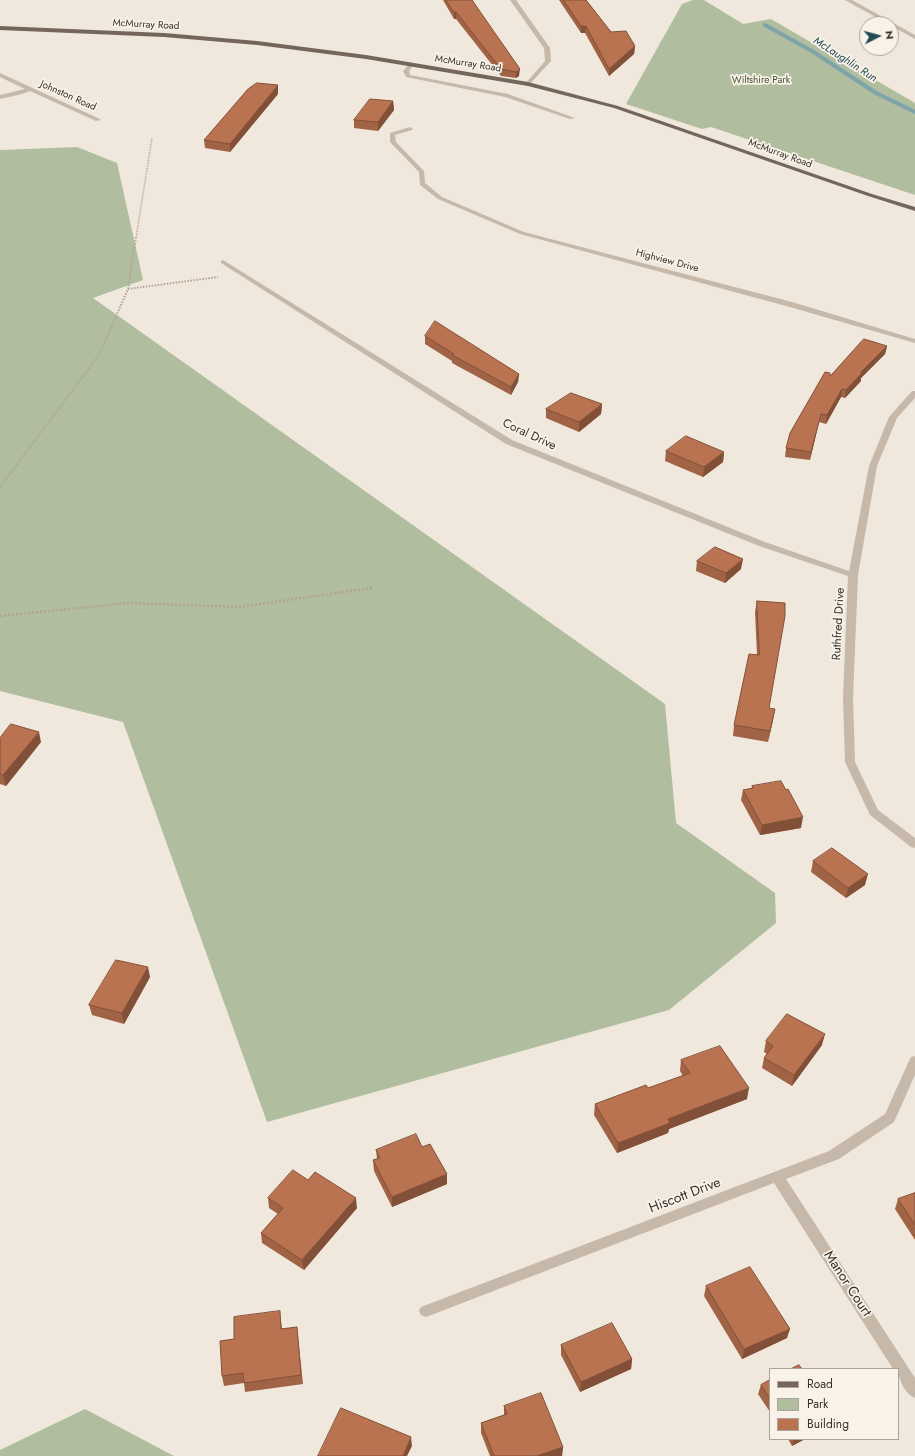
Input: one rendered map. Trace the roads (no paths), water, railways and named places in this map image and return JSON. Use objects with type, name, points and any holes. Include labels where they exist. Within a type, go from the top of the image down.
[{"type":"main road","name":"McMurray Road","points":[[0,28],[99,31],[198,37],[322,51],[411,64],[528,84],[616,107],[870,195],[915,209]]},
{"type":"street","points":[[513,0],[546,48],[548,61],[528,84]]},
{"type":"street","points":[[848,0],[915,37]]},
{"type":"street","points":[[411,64],[406,71],[408,76],[506,95],[572,118]]},
{"type":"street","name":"Johnston Road","points":[[0,75],[98,120]]},
{"type":"street","name":"Johnston Road","points":[[0,97],[20,93],[29,89]]},
{"type":"street","name":"Highview Drive","points":[[410,129],[392,134],[393,142],[422,172],[422,184],[440,198],[522,233],[789,304],[915,341]]},
{"type":"street","name":"Coral Drive","points":[[223,262],[509,442],[762,544],[853,575]]},
{"type":"street","name":"Ruthfred Drive","points":[[915,392],[893,417],[873,466],[853,575],[848,698],[850,762],[874,812],[915,844]]},
{"type":"street","name":"Hiscott Drive","points":[[426,1311],[778,1178],[834,1155],[890,1118],[915,1061]]},
{"type":"street","name":"Manor Court","points":[[778,1178],[915,1391]]},
{"type":"waterway","name":"McLaughlin Run","points":[[765,25],[812,51],[876,93],[915,112]]},
{"type":"park label","name":"Wiltshire Park","points":[[761,81]]}]
